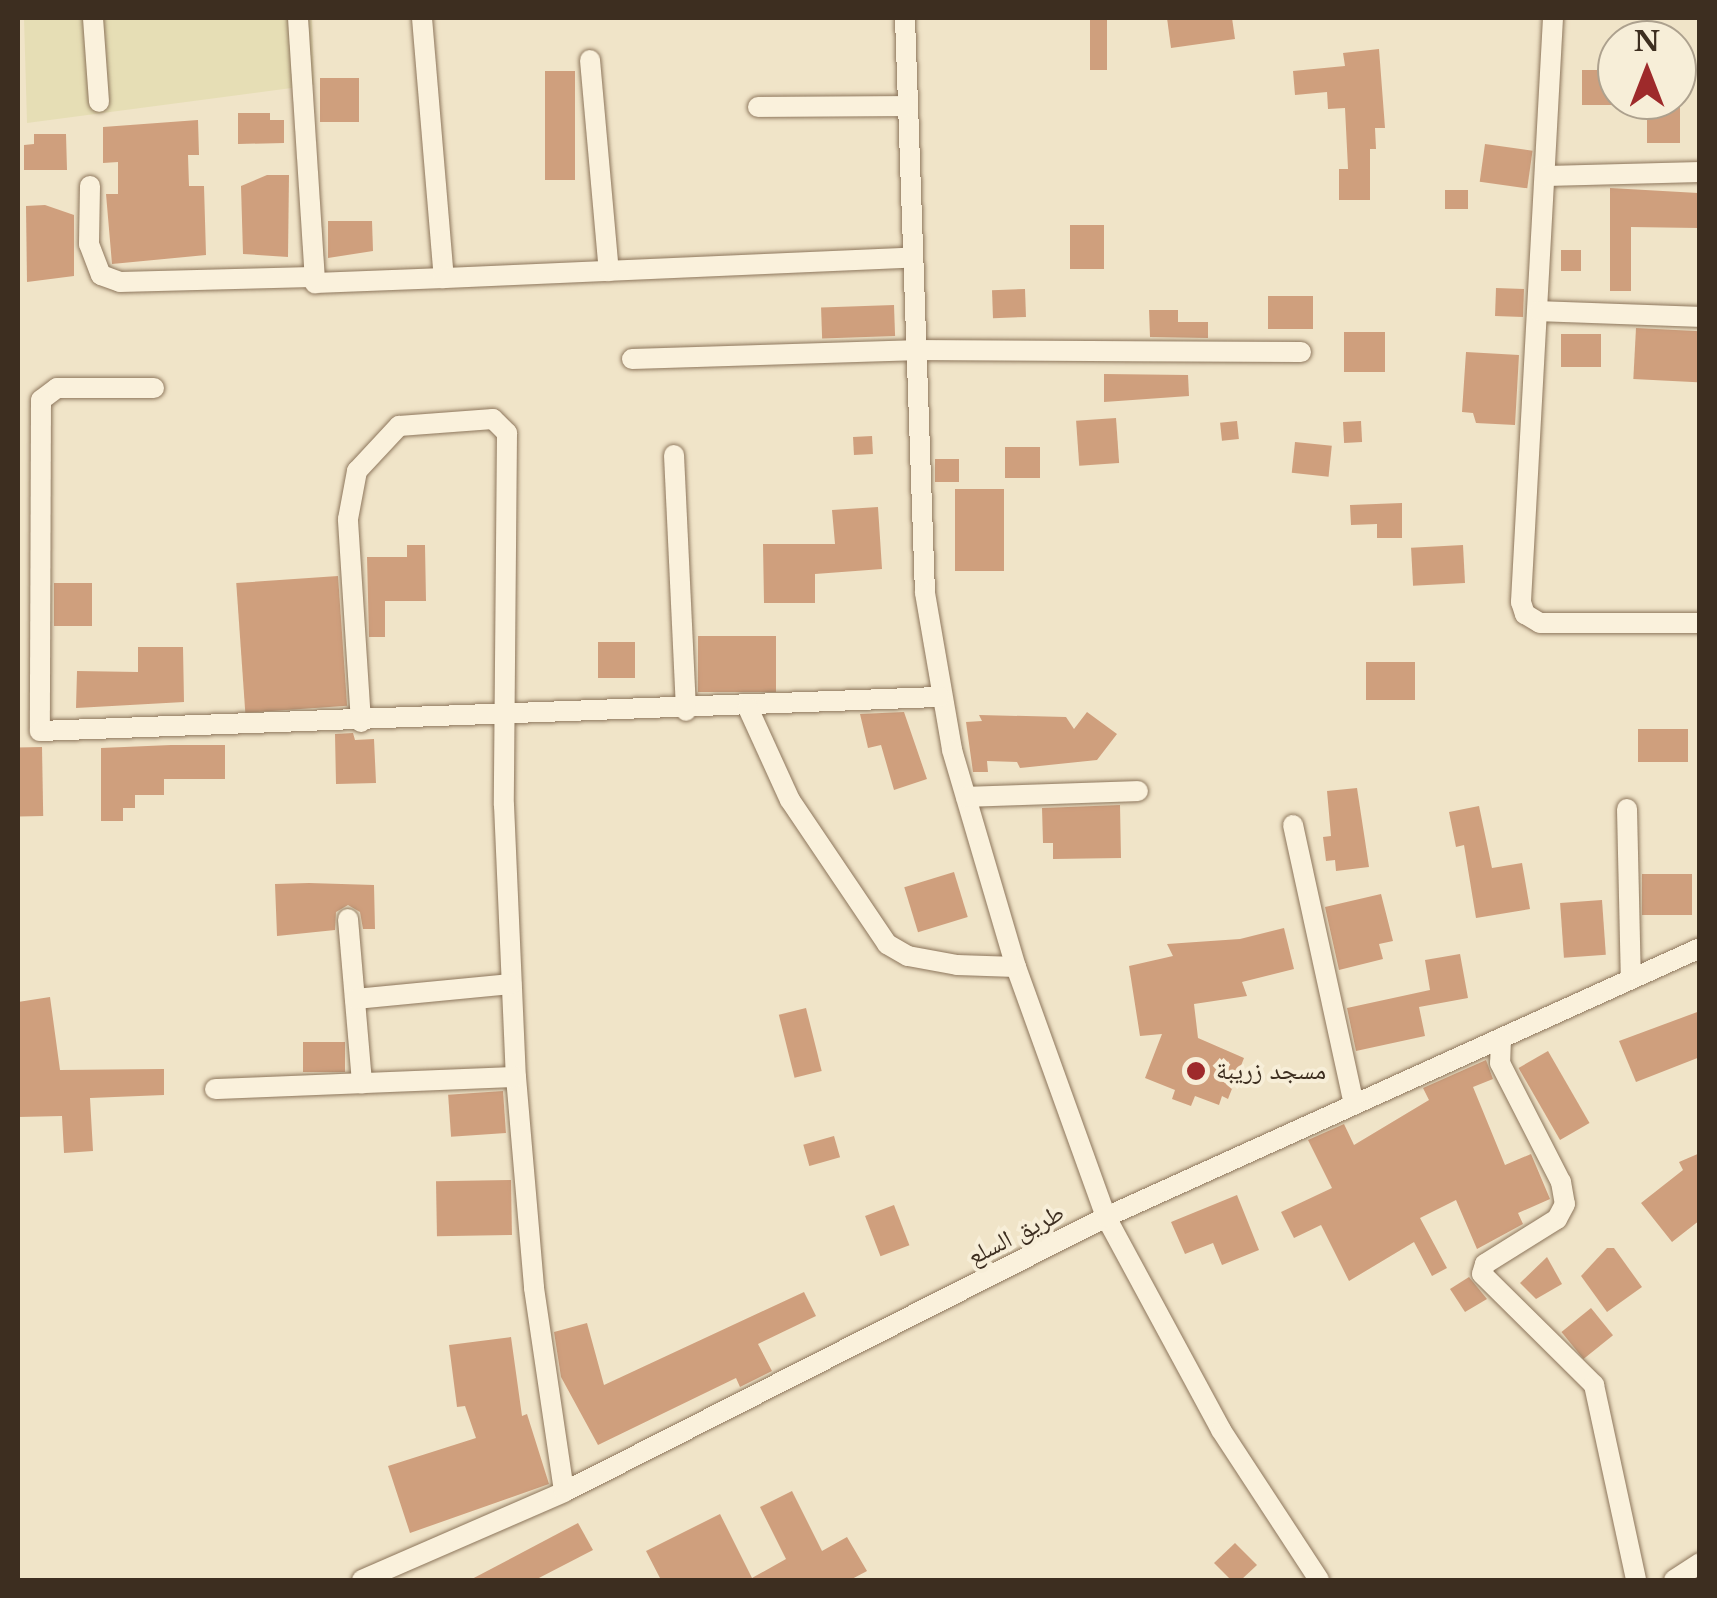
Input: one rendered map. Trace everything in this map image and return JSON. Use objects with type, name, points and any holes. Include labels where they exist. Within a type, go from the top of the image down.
[{"type":"street","points":[[93,18],[98,102]]},
{"type":"street","points":[[298,18],[312,277]]},
{"type":"street","points":[[422,18],[444,278]]},
{"type":"street","points":[[905,18],[909,258],[925,593],[940,697],[966,797],[1016,967],[1106,1217],[1221,1430],[1319,1580]]},
{"type":"street","points":[[1552,18],[1547,176],[1524,468],[1520,589],[1525,614],[1540,623],[1700,623]]},
{"type":"street","points":[[590,60],[610,271]]},
{"type":"street","points":[[758,107],[906,106]]},
{"type":"street","points":[[1547,176],[1700,172]]},
{"type":"street","points":[[90,186],[89,244],[102,275],[120,282],[312,277],[323,285],[909,258]]},
{"type":"street","points":[[1538,311],[1700,316]]},
{"type":"street","points":[[632,359],[913,350],[1301,352]]},
{"type":"street","points":[[154,388],[56,388],[41,400],[40,732],[686,711],[940,697]]},
{"type":"street","points":[[361,722],[350,494],[358,471],[399,426],[425,420],[493,419],[507,433],[506,717],[516,1078],[534,1288],[564,1492]]},
{"type":"street","points":[[674,454],[686,711]]},
{"type":"street","points":[[748,708],[790,800],[887,944],[908,956],[957,966],[1016,967]]},
{"type":"street","points":[[966,797],[1138,790]]},
{"type":"street","points":[[1627,809],[1631,979]]},
{"type":"street","points":[[1293,825],[1354,1104]]},
{"type":"street","points":[[348,919],[362,1084]]},
{"type":"street","name":"طريق السلع","points":[[362,1580],[564,1492],[1106,1217],[1700,948]]},
{"type":"street","points":[[356,999],[511,984]]},
{"type":"street","points":[[1500,1038],[1500,1064],[1561,1182],[1565,1204],[1557,1218],[1485,1264],[1482,1274],[1594,1385],[1636,1580]]},
{"type":"street","points":[[215,1089],[516,1078]]},
{"type":"street","points":[[1674,1580],[1700,1564]]},
{"type":"shaded area","points":[[24,18],[312,18],[314,85],[27,123]]},
{"type":"building","points":[[1090,18],[1107,18],[1107,70],[1090,70]]},
{"type":"building","points":[[1167,18],[1232,18],[1235,39],[1171,48]]},
{"type":"building","points":[[1379,49],[1385,128],[1375,128],[1376,149],[1370,149],[1370,200],[1339,200],[1339,169],[1348,169],[1345,108],[1328,109],[1327,92],[1295,95],[1293,71],[1345,66],[1343,53]]},
{"type":"building","points":[[1582,70],[1597,70],[1597,105],[1582,105]]},
{"type":"building","points":[[545,71],[575,71],[575,180],[545,180]]},
{"type":"building","points":[[320,78],[359,78],[359,122],[320,122]]},
{"type":"building","points":[[238,113],[270,113],[270,120],[284,120],[284,143],[238,144]]},
{"type":"building","points":[[198,120],[199,155],[188,155],[189,186],[204,186],[206,255],[112,264],[106,194],[118,194],[118,162],[103,163],[103,127]]},
{"type":"building","points":[[1647,120],[1680,120],[1680,143],[1647,143]]},
{"type":"building","points":[[34,134],[66,134],[67,170],[24,170],[24,145],[34,144]]},
{"type":"building","points":[[1485,144],[1533,151],[1527,188],[1480,182]]},
{"type":"building","points":[[267,175],[289,175],[288,257],[243,254],[241,186]]},
{"type":"building","points":[[1610,188],[1698,193],[1698,228],[1631,227],[1631,291],[1610,291]]},
{"type":"building","points":[[1445,190],[1468,190],[1468,209],[1445,209]]},
{"type":"building","points":[[45,205],[74,215],[74,276],[27,282],[26,206]]},
{"type":"building","points":[[328,221],[372,221],[373,251],[328,258]]},
{"type":"building","points":[[1070,225],[1104,225],[1104,269],[1070,269]]},
{"type":"building","points":[[1561,250],[1581,250],[1581,271],[1561,271]]},
{"type":"building","points":[[1496,288],[1524,289],[1523,317],[1495,316]]},
{"type":"building","points":[[1025,289],[1026,317],[993,318],[992,290]]},
{"type":"building","points":[[1268,296],[1313,296],[1313,329],[1268,329]]},
{"type":"building","points":[[894,305],[895,336],[822,339],[821,308]]},
{"type":"building","points":[[1149,310],[1178,310],[1178,322],[1208,322],[1208,338],[1150,337]]},
{"type":"building","points":[[1636,328],[1700,331],[1697,382],[1633,379]]},
{"type":"building","points":[[1344,332],[1385,332],[1385,372],[1344,372]]},
{"type":"building","points":[[1561,334],[1601,334],[1601,367],[1561,367]]},
{"type":"building","points":[[1466,352],[1519,355],[1515,425],[1476,423],[1473,413],[1462,412]]},
{"type":"building","points":[[1104,374],[1188,375],[1189,396],[1104,402]]},
{"type":"building","points":[[1116,418],[1119,463],[1079,466],[1076,421]]},
{"type":"building","points":[[1237,421],[1239,439],[1222,441],[1220,423]]},
{"type":"building","points":[[1361,421],[1362,442],[1344,443],[1343,422]]},
{"type":"building","points":[[872,436],[873,454],[854,455],[853,437]]},
{"type":"building","points":[[1295,442],[1332,446],[1329,477],[1292,473]]},
{"type":"building","points":[[1005,447],[1040,447],[1040,478],[1005,478]]},
{"type":"building","points":[[935,459],[959,459],[959,482],[935,482]]},
{"type":"building","points":[[955,489],[1004,489],[1004,571],[955,571]]},
{"type":"building","points":[[1402,503],[1402,538],[1377,538],[1377,524],[1351,525],[1350,505]]},
{"type":"building","points":[[878,507],[882,569],[815,574],[815,603],[764,603],[763,544],[835,544],[832,510]]},
{"type":"building","points":[[407,545],[425,545],[426,601],[385,601],[385,637],[369,637],[367,557],[407,557]]},
{"type":"building","points":[[1463,545],[1465,583],[1413,586],[1411,548]]},
{"type":"building","points":[[338,576],[347,706],[245,713],[236,583]]},
{"type":"building","points":[[54,583],[92,583],[92,626],[54,626]]},
{"type":"building","points":[[698,636],[776,636],[776,692],[698,692]]},
{"type":"building","points":[[598,642],[635,642],[635,678],[598,678]]},
{"type":"building","points":[[138,647],[183,647],[184,702],[76,708],[77,671],[138,672]]},
{"type":"building","points":[[1366,662],[1415,662],[1415,700],[1366,700]]},
{"type":"building","points":[[904,712],[927,779],[894,790],[881,745],[868,748],[860,714]]},
{"type":"building","points":[[1087,712],[1117,734],[1097,760],[1020,768],[1017,762],[987,761],[988,772],[973,772],[966,722],[982,721],[979,715],[1066,717],[1074,729]]},
{"type":"building","points":[[1638,729],[1688,729],[1688,762],[1638,762]]},
{"type":"building","points":[[353,733],[355,740],[374,739],[376,783],[336,784],[335,734]]},
{"type":"building","points":[[225,745],[225,779],[164,779],[164,795],[135,795],[135,808],[123,808],[123,821],[101,821],[101,748]]},
{"type":"building","points":[[18,747],[42,747],[43,816],[19,816]]},
{"type":"building","points":[[1357,788],[1369,867],[1336,871],[1335,860],[1326,861],[1323,837],[1331,836],[1327,791]]},
{"type":"building","points":[[1120,805],[1121,858],[1053,859],[1053,843],[1043,843],[1042,808]]},
{"type":"building","points":[[1479,806],[1492,868],[1522,863],[1530,909],[1476,918],[1464,845],[1456,847],[1449,812]]},
{"type":"building","points":[[954,872],[968,917],[918,932],[904,887]]},
{"type":"building","points":[[1642,874],[1692,874],[1692,915],[1642,915]]},
{"type":"building","points":[[275,884],[374,885],[375,929],[363,929],[360,912],[348,905],[336,912],[335,930],[277,936]]},
{"type":"building","points":[[1381,894],[1393,941],[1379,944],[1383,959],[1339,970],[1325,907]]},
{"type":"building","points":[[1602,900],[1606,955],[1564,958],[1560,903]]},
{"type":"building","points":[[1284,928],[1294,969],[1242,982],[1247,996],[1194,1004],[1198,1038],[1244,1058],[1228,1099],[1222,1096],[1219,1105],[1195,1096],[1191,1106],[1172,1099],[1175,1090],[1145,1078],[1162,1034],[1140,1036],[1129,966],[1173,956],[1167,944],[1240,939]]},
{"type":"building","points":[[1460,954],[1468,998],[1419,1007],[1425,1036],[1356,1051],[1347,1008],[1430,990],[1425,960]]},
{"type":"building","points":[[50,997],[60,1070],[164,1069],[164,1095],[90,1098],[93,1151],[64,1153],[62,1116],[18,1117],[18,1002]]},
{"type":"building","points":[[806,1008],[822,1071],[795,1078],[779,1015]]},
{"type":"building","points":[[1700,1011],[1700,1057],[1636,1082],[1619,1041]]},
{"type":"building","points":[[303,1042],[345,1042],[345,1072],[303,1072]]},
{"type":"building","points":[[1548,1051],[1590,1123],[1560,1140],[1519,1068]]},
{"type":"building","points":[[1486,1060],[1493,1079],[1473,1087],[1505,1165],[1531,1154],[1550,1199],[1518,1213],[1523,1224],[1477,1249],[1456,1200],[1420,1218],[1447,1268],[1432,1276],[1414,1242],[1349,1281],[1321,1225],[1294,1238],[1281,1212],[1332,1188],[1308,1140],[1344,1124],[1354,1145],[1429,1100],[1423,1088]]},
{"type":"building","points":[[503,1091],[506,1133],[451,1137],[448,1095]]},
{"type":"building","points":[[834,1136],[840,1157],[809,1166],[803,1145]]},
{"type":"building","points":[[1700,1153],[1700,1220],[1672,1242],[1641,1203],[1683,1170],[1679,1162]]},
{"type":"building","points":[[511,1180],[512,1235],[437,1236],[436,1181]]},
{"type":"building","points":[[1237,1195],[1259,1250],[1222,1265],[1213,1243],[1185,1254],[1171,1222]]},
{"type":"building","points":[[894,1205],[909,1245],[880,1256],[865,1216]]},
{"type":"building","points":[[1607,1248],[1614,1248],[1642,1287],[1607,1312],[1581,1276]]},
{"type":"building","points":[[1547,1257],[1562,1284],[1536,1299],[1520,1283]]},
{"type":"building","points":[[1469,1277],[1487,1299],[1465,1312],[1450,1289]]},
{"type":"building","points":[[804,1292],[816,1316],[758,1344],[772,1371],[740,1387],[736,1378],[598,1445],[561,1377],[554,1332],[587,1323],[604,1385]]},
{"type":"building","points":[[1591,1308],[1613,1335],[1583,1359],[1561,1332]]},
{"type":"building","points":[[511,1337],[522,1416],[527,1414],[549,1484],[410,1533],[388,1466],[476,1438],[465,1406],[457,1407],[449,1345]]},
{"type":"building","points":[[792,1491],[822,1551],[847,1537],[867,1571],[850,1580],[661,1580],[646,1551],[720,1514],[752,1578],[786,1559],[760,1507]]},
{"type":"building","points":[[578,1523],[593,1550],[535,1580],[470,1580]]},
{"type":"building","points":[[1235,1543],[1257,1565],[1241,1580],[1231,1580],[1214,1563]]},
{"type":"place","name":"مسجد زريبة","points":[[1196,1071]]}]
